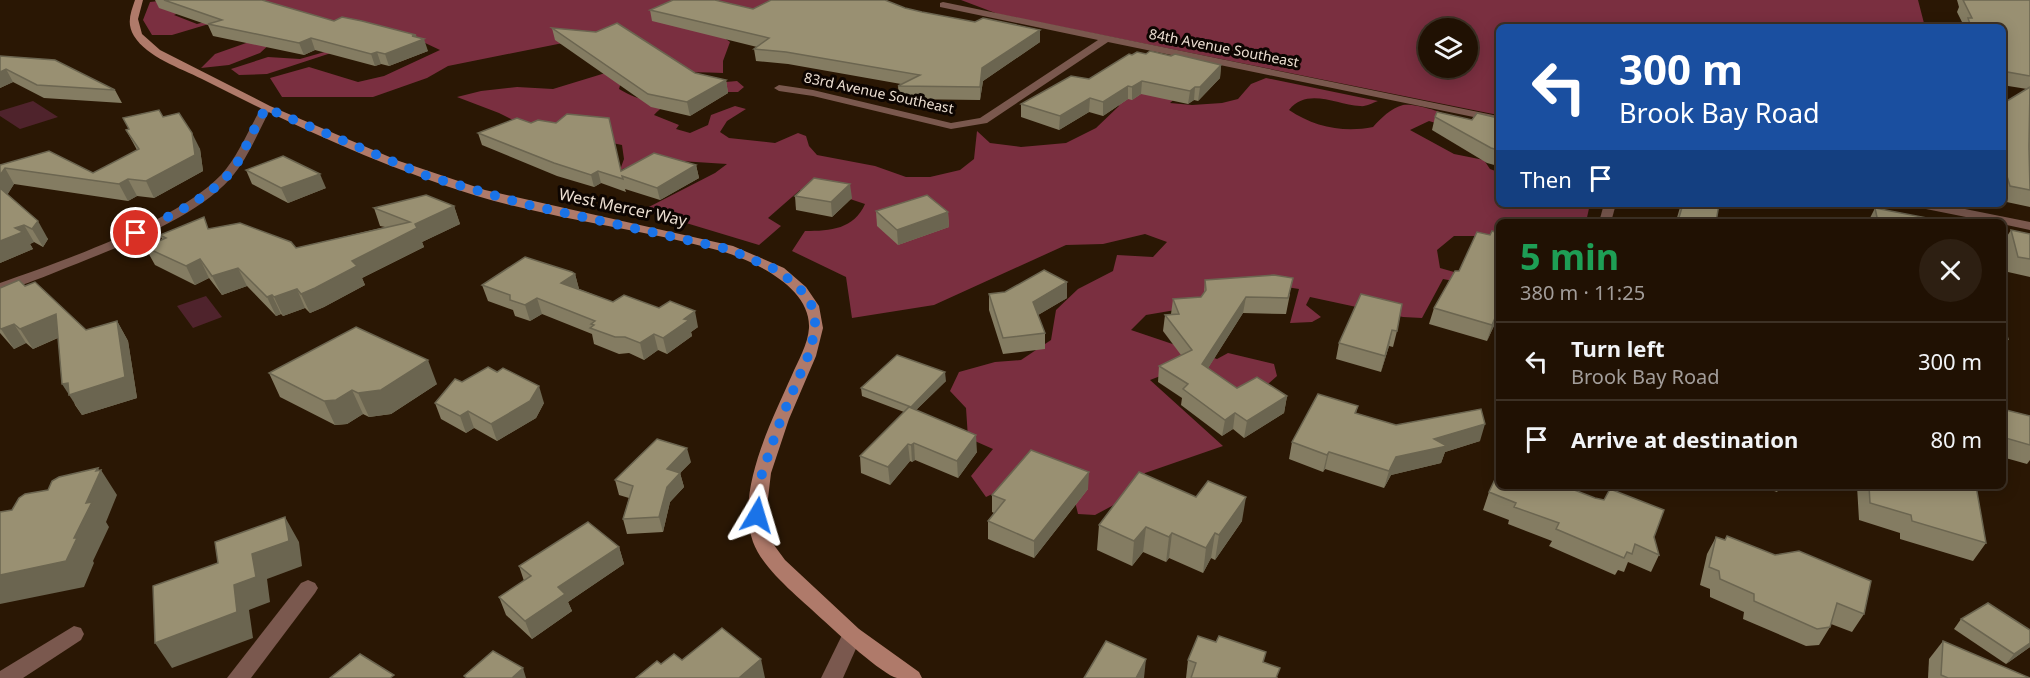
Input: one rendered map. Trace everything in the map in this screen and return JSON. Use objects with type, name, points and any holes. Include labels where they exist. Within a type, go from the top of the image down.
[{"type":"street","name":"West Mercer Way","points":[[140,0],[133,19],[138,35],[157,52],[266,108],[427,176],[481,193],[728,249],[779,271],[801,290],[812,306],[816,328],[808,356],[781,419],[762,473],[757,515],[762,542],[778,565],[852,635],[911,678]]},
{"type":"street","name":"84th Avenue Southeast","points":[[943,5],[1104,40],[1496,119]]},
{"type":"street","name":"83rd Avenue Southeast","points":[[779,88],[813,93],[951,126],[972,124],[995,114],[1104,40]]},
{"type":"street","points":[[0,288],[92,253],[136,233],[204,195],[225,177],[240,158],[248,138],[266,108]]},
{"type":"street","points":[[1935,207],[1995,219]]},
{"type":"street","points":[[2006,221],[2030,226]]},
{"type":"street","points":[[238,678],[308,588]]},
{"type":"street","points":[[6,678],[74,634]]},
{"type":"street","points":[[832,678],[852,635]]},
{"type":"shaded area","points":[[168,0],[794,0],[772,11],[783,15],[758,26],[739,26],[719,34],[730,42],[723,61],[723,73],[658,74],[621,82],[619,89],[648,99],[689,84],[737,81],[744,87],[738,92],[717,92],[681,99],[670,103],[654,115],[679,125],[676,129],[690,133],[708,125],[711,115],[735,106],[746,109],[727,121],[720,132],[729,138],[775,143],[798,133],[806,136],[809,146],[817,155],[875,166],[906,177],[930,177],[960,170],[974,159],[977,131],[990,143],[1021,147],[1066,143],[1096,128],[1119,106],[1123,79],[1139,82],[1172,79],[1183,86],[1181,93],[1170,103],[1192,105],[1222,103],[1238,99],[1251,84],[1266,78],[1378,101],[1362,106],[1313,98],[1297,103],[1289,110],[1309,121],[1330,127],[1362,129],[1373,127],[1390,111],[1403,105],[1421,107],[1452,118],[1446,126],[1429,121],[1410,130],[1454,154],[1484,160],[1490,169],[1496,171],[1496,207],[1589,207],[1587,219],[1496,219],[1496,236],[1454,236],[1437,250],[1440,268],[1489,282],[1474,285],[1443,279],[1422,318],[1403,317],[1310,297],[1306,305],[1321,317],[1312,322],[1290,323],[1299,289],[1274,285],[1211,289],[1193,307],[1146,315],[1131,330],[1217,359],[1228,353],[1274,364],[1277,376],[1261,390],[1236,389],[1189,365],[1150,380],[1223,446],[1145,473],[1125,499],[1095,515],[1078,514],[1067,469],[1038,455],[1013,484],[986,497],[971,476],[993,449],[968,438],[966,408],[950,391],[959,372],[995,362],[1021,360],[1051,340],[1056,310],[1078,289],[1113,271],[1117,255],[1153,257],[1167,242],[1145,234],[1103,244],[1066,245],[934,305],[852,318],[846,277],[792,251],[805,231],[833,229],[848,224],[855,219],[865,204],[835,194],[800,190],[768,218],[781,226],[759,245],[643,210],[715,173],[727,164],[649,159],[620,170],[624,159],[622,145],[578,136],[546,137],[499,113],[457,97],[481,91],[517,87],[553,89],[648,60],[634,51],[600,42],[573,41],[448,66],[427,78],[373,97],[282,97],[270,78],[309,67],[358,82],[384,76],[440,50],[423,42],[386,35],[267,74],[239,75],[231,69],[268,57],[300,59],[328,51],[338,38],[321,31],[296,34],[271,43],[260,53],[229,65],[201,68],[215,54],[274,33],[268,22],[280,15],[271,8],[243,3],[226,7],[201,3],[179,9],[181,12],[174,15],[197,24],[229,18],[172,35],[152,35],[143,20],[150,2]]},
{"type":"shaded area","points":[[961,0],[1918,0],[1924,24],[1496,24],[1496,115],[998,14]]},
{"type":"shaded area","points":[[33,101],[58,117],[20,129],[0,116],[0,111]]},
{"type":"shaded area","points":[[206,296],[222,317],[193,328],[177,306]]},
{"type":"building","points":[[164,0],[262,0],[334,21],[342,17],[362,21],[424,39],[385,54],[377,52],[371,54],[311,38],[299,43],[208,24],[222,20]]},
{"type":"building","points":[[673,0],[715,0],[753,9],[771,0],[885,0],[922,12],[975,22],[983,18],[1040,30],[982,68],[980,87],[898,86],[920,75],[786,52],[754,49],[769,38],[650,10]]},
{"type":"building","points":[[1963,0],[2030,0],[2030,76],[2006,72],[2006,24],[1970,24],[1968,18],[1972,18]]},
{"type":"building","points":[[617,23],[695,73],[726,80],[687,102],[648,94],[552,28],[596,32]]},
{"type":"building","points":[[1150,51],[1171,56],[1175,54],[1221,65],[1200,87],[1195,87],[1190,91],[1142,81],[1132,87],[1128,86],[1103,102],[1090,98],[1060,116],[1021,104],[1071,76],[1089,79],[1129,54],[1137,52],[1146,54]]},
{"type":"building","points":[[0,56],[55,60],[115,90],[37,85],[6,69],[0,72]]},
{"type":"building","points":[[2030,87],[2030,190],[2010,186],[2006,173],[2006,102]]},
{"type":"building","points":[[159,110],[163,117],[179,113],[192,133],[195,155],[146,181],[128,179],[119,184],[5,168],[0,175],[0,165],[49,151],[93,173],[139,149],[126,130],[129,129],[123,118]]},
{"type":"building","points":[[1437,112],[1472,120],[1477,113],[1496,118],[1496,149],[1491,148],[1435,117]]},
{"type":"building","points":[[567,114],[609,118],[621,171],[654,153],[696,165],[657,188],[622,176],[623,179],[598,171],[591,175],[478,133],[517,118],[531,123],[538,120],[556,123]]},
{"type":"building","points":[[283,156],[320,174],[281,188],[246,170]]},
{"type":"building","points":[[814,178],[850,184],[831,202],[795,196]]},
{"type":"building","points":[[0,188],[38,221],[32,229],[24,225],[15,228],[23,232],[0,241]]},
{"type":"building","points":[[426,195],[454,206],[415,224],[417,228],[352,261],[357,266],[301,294],[297,289],[274,297],[272,295],[267,297],[238,268],[212,276],[200,259],[186,266],[145,247],[166,238],[160,235],[204,217],[208,229],[240,223],[291,242],[296,248],[410,222],[374,208]]},
{"type":"building","points":[[927,195],[948,212],[897,230],[876,211]]},
{"type":"building","points":[[1682,207],[1718,207],[1716,219],[1679,219]]},
{"type":"building","points":[[1875,208],[1933,219],[1877,219]]},
{"type":"building","points":[[2011,230],[2030,234],[2030,259],[2018,257]]},
{"type":"building","points":[[1492,231],[1496,232],[1496,316],[1492,325],[1434,308],[1455,271],[1459,271],[1477,232],[1490,235]]},
{"type":"building","points":[[525,257],[572,272],[575,274],[561,283],[613,302],[624,295],[659,308],[670,301],[695,311],[684,319],[689,320],[663,338],[654,334],[640,343],[590,328],[595,321],[537,298],[525,305],[510,300],[510,295],[482,285]]},
{"type":"building","points":[[1044,270],[1067,282],[1033,302],[1045,333],[1003,338],[989,294],[1005,292]]},
{"type":"building","points":[[1274,275],[1293,278],[1288,298],[1246,297],[1202,364],[1237,388],[1257,377],[1287,396],[1247,421],[1235,413],[1225,420],[1183,389],[1188,384],[1159,366],[1192,350],[1165,315],[1179,314],[1173,299],[1201,297],[1206,290],[1205,280]]},
{"type":"building","points":[[19,280],[25,286],[35,282],[86,330],[117,321],[125,377],[69,395],[68,383],[62,384],[56,314],[20,329],[14,324],[0,328],[0,288]]},
{"type":"building","points":[[1361,294],[1402,304],[1397,331],[1392,330],[1385,356],[1339,343]]},
{"type":"building","points":[[356,327],[428,360],[381,390],[358,393],[352,390],[336,400],[324,401],[269,373]]},
{"type":"building","points":[[897,355],[945,372],[911,407],[861,388]]},
{"type":"building","points":[[488,367],[497,372],[503,368],[539,386],[530,401],[491,424],[468,411],[460,416],[435,403],[455,379],[462,382]]},
{"type":"building","points":[[1318,394],[1358,406],[1355,413],[1396,425],[1481,409],[1485,424],[1434,439],[1447,446],[1396,457],[1389,471],[1329,452],[1327,455],[1292,442]]},
{"type":"building","points":[[909,407],[976,435],[957,461],[914,443],[908,444],[888,467],[860,456]]},
{"type":"building","points":[[2006,410],[2030,416],[2030,445],[2006,438]]},
{"type":"building","points":[[657,439],[687,448],[667,469],[680,473],[667,487],[659,517],[623,519],[633,486],[615,480]]},
{"type":"building","points":[[1031,450],[1089,472],[1034,541],[988,521],[1005,500],[992,495]]},
{"type":"building","points":[[98,468],[96,471],[101,470],[86,503],[92,502],[74,538],[77,538],[66,561],[0,575],[0,512],[12,510],[19,498],[25,494],[48,490],[52,481],[59,477]]},
{"type":"building","points":[[1139,472],[1196,497],[1208,481],[1246,497],[1219,535],[1215,533],[1206,548],[1172,533],[1169,537],[1146,527],[1134,541],[1099,525]]},
{"type":"building","points":[[1496,477],[1496,489],[1572,489],[1604,500],[1610,489],[1664,510],[1654,537],[1659,555],[1635,544],[1632,554],[1627,552],[1624,558],[1556,529],[1559,523],[1514,507],[1516,503],[1489,492]]},
{"type":"building","points":[[1869,489],[1977,489],[1986,543],[1912,521],[1911,515],[1870,503]]},
{"type":"building","points":[[285,517],[289,541],[252,554],[256,577],[234,585],[237,612],[155,643],[153,586],[218,563],[215,542]]},
{"type":"building","points":[[588,522],[619,547],[558,587],[565,594],[525,621],[499,597],[531,576],[519,566]]},
{"type":"building","points":[[1727,536],[1775,555],[1799,551],[1871,581],[1864,614],[1837,603],[1830,627],[1817,629],[1754,601],[1754,594],[1720,579],[1719,571],[1709,567],[1716,537],[1725,540]]},
{"type":"building","points":[[1988,603],[2030,630],[2030,643],[2014,654],[1961,619]]},
{"type":"building","points":[[722,628],[761,659],[740,677],[742,678],[636,678],[657,661],[661,664],[674,654],[682,660]]},
{"type":"building","points":[[1198,636],[1216,642],[1219,636],[1266,652],[1263,662],[1280,668],[1276,678],[1191,678],[1196,663],[1188,660]]},
{"type":"building","points":[[1106,641],[1146,659],[1136,678],[1084,678]]},
{"type":"building","points":[[1943,641],[2030,678],[1948,678],[1941,675]]},
{"type":"building","points":[[493,651],[523,668],[512,678],[467,678],[464,676]]},
{"type":"building","points":[[360,654],[394,675],[390,678],[330,678]]},
{"type":"route","points":[[136,233],[204,195],[225,177],[240,158],[248,138],[266,108],[427,176],[481,193],[728,249],[757,261],[779,271],[801,290],[812,306],[816,328],[808,356],[781,419],[762,473],[757,515]]}]
